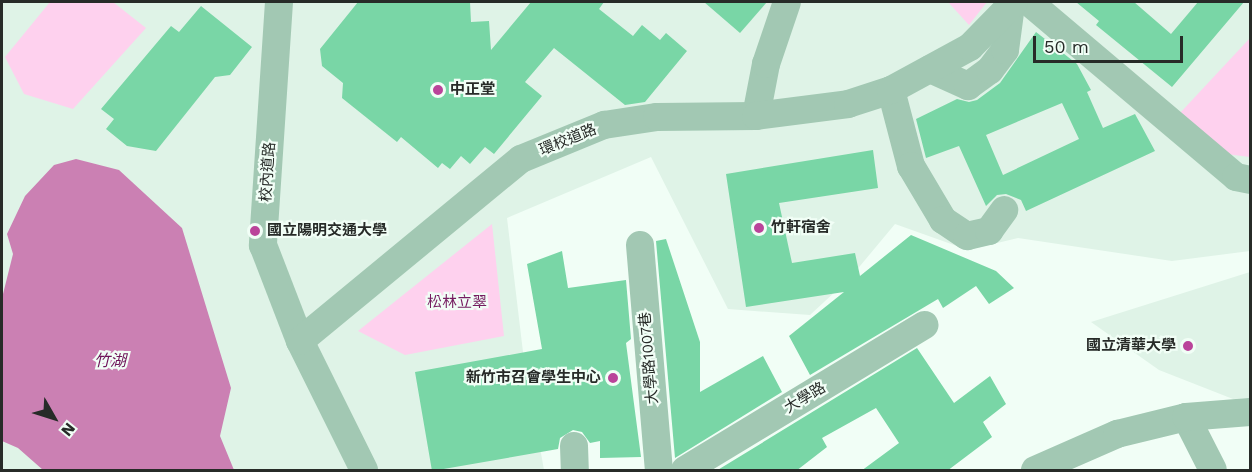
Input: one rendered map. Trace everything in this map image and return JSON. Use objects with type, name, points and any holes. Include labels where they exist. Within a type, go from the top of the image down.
[{"type":"street","name":"校內道路","points":[[279,2],[263,245],[300,341]]},
{"type":"street","points":[[756,116],[766,64],[787,2]]},
{"type":"street","points":[[1018,2],[1236,177],[1251,180]]},
{"type":"street","name":"環校道路","points":[[300,341],[521,159],[604,125],[657,117],[756,116],[848,104],[891,90],[970,47],[1018,2]]},
{"type":"street","points":[[891,90],[911,166],[943,220],[967,236],[989,231],[1004,210]]},
{"type":"street","name":"大學路1007巷","points":[[640,245],[659,471]]},
{"type":"street","name":"大學路","points":[[685,471],[924,325]]},
{"type":"street","points":[[300,341],[364,471]]},
{"type":"street","points":[[1035,471],[1117,434],[1186,417],[1250,414]]},
{"type":"street","points":[[1186,417],[1212,471]]},
{"type":"shaded area","name":"國立陽明交通大學","points":[[2,2],[1250,2],[1250,251],[1172,261],[1018,238],[968,250],[895,224],[850,278],[810,315],[728,309],[651,157],[507,218],[523,352],[544,470],[2,470]]},
{"type":"shaded area","name":"國立清華大學","points":[[1250,272],[1250,398],[1233,399],[1159,370],[1091,322]]},
{"type":"green space","points":[[50,2],[113,2],[146,28],[73,109],[24,94],[5,57]]},
{"type":"green space","points":[[948,2],[987,2],[969,25]]},
{"type":"green space","points":[[1250,38],[1250,157],[1226,154],[1180,113]]},
{"type":"green space","name":"松林立翠","points":[[492,224],[504,336],[405,355],[358,331]]},
{"type":"water","name":"竹湖","points":[[76,159],[119,170],[182,228],[231,388],[220,436],[234,470],[43,470],[18,448],[2,441],[2,298],[13,254],[7,234],[25,196],[54,165]]},
{"type":"building","name":"中正堂","points":[[358,2],[470,2],[471,22],[489,21],[491,50],[531,2],[604,2],[599,9],[633,36],[642,25],[660,40],[666,33],[687,51],[645,102],[625,105],[554,48],[525,82],[542,96],[494,154],[485,147],[470,164],[461,156],[450,169],[442,163],[438,168],[401,137],[397,142],[342,98],[343,83],[322,66],[320,49]]},
{"type":"building","points":[[704,2],[767,2],[740,33]]},
{"type":"building","points":[[1076,2],[1134,2],[1171,34],[1198,2],[1244,2],[1172,87],[1096,25],[1099,21]]},
{"type":"building","points":[[201,6],[252,47],[230,75],[215,77],[156,151],[127,146],[106,129],[114,119],[101,109],[171,26],[179,32]]},
{"type":"building","points":[[1036,32],[1077,64],[1091,90],[1087,92],[1103,128],[1135,114],[1155,151],[1026,211],[1021,200],[1006,194],[997,195],[986,206],[959,146],[926,158],[916,119],[957,99],[969,102],[977,100],[1000,83]],"holes":[[[1062,103],[1079,139],[1003,175],[986,135]]]},
{"type":"building","points":[[873,150],[878,188],[779,203],[792,263],[855,253],[860,276],[911,235],[996,271],[1014,288],[989,304],[976,286],[943,308],[938,299],[810,375],[789,336],[844,292],[746,307],[726,174]]},
{"type":"building","points":[[666,239],[700,342],[700,392],[763,356],[782,392],[675,458],[656,241]]},
{"type":"building","points":[[562,251],[568,288],[626,280],[631,339],[626,343],[641,457],[600,458],[600,441],[590,443],[582,432],[573,430],[560,438],[558,449],[432,471],[415,372],[542,349],[527,264]]},
{"type":"building","points":[[917,348],[954,403],[990,376],[1006,404],[983,422],[992,437],[947,471],[861,471],[899,443],[876,408],[822,438],[827,447],[796,471],[716,471]]},
{"type":"place","name":"中正堂","points":[[438,90]]},
{"type":"place","name":"竹軒宿舍","points":[[759,228]]},
{"type":"place","name":"國立陽明交通大學","points":[[255,231]]},
{"type":"place","name":"國立清華大學","points":[[1188,346]]},
{"type":"place","name":"新竹市召會學生中心","points":[[613,378]]}]
